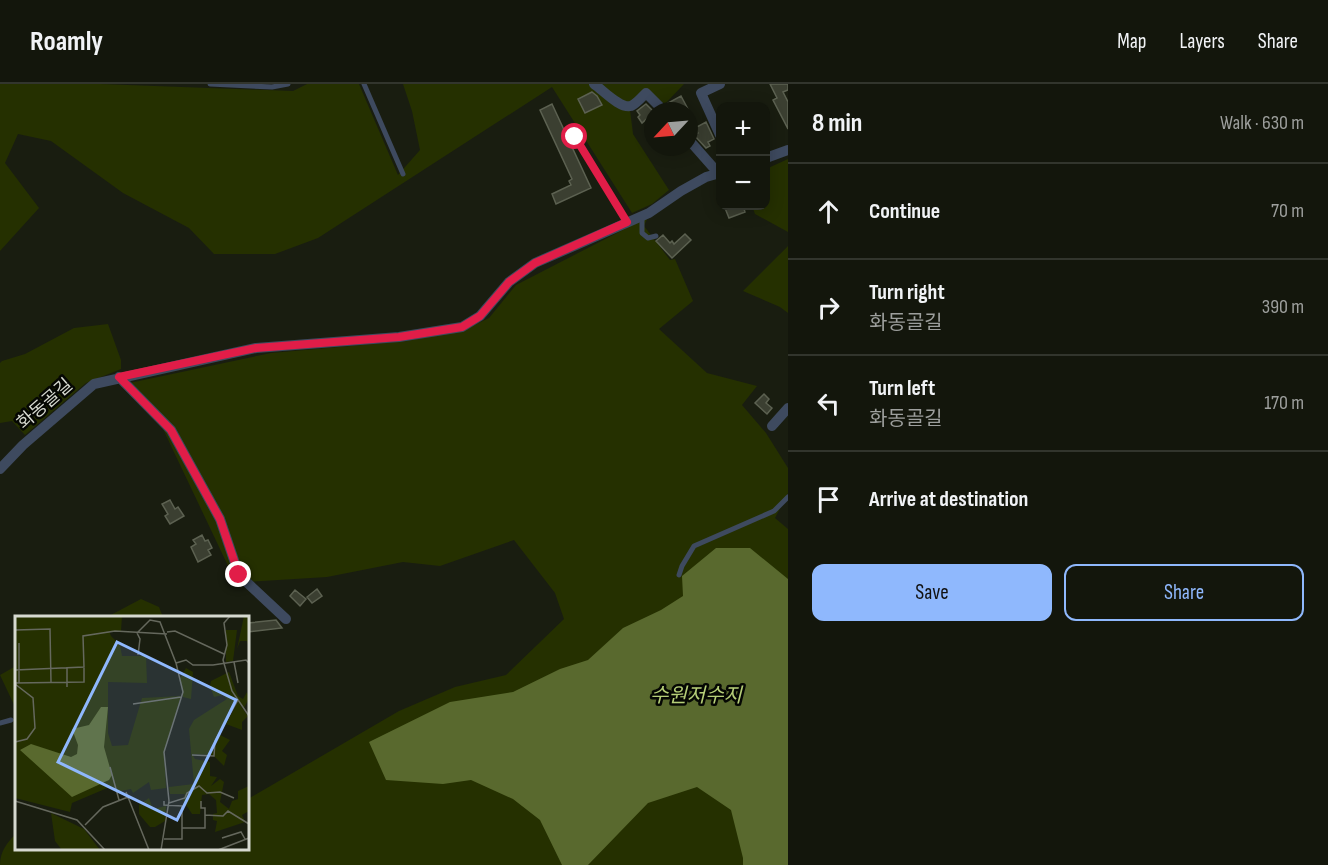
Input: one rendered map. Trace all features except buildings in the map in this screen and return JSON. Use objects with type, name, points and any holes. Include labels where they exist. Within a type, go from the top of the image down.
[{"type":"street","points":[[594,84],[619,104],[627,107],[646,93],[655,102]]},
{"type":"street","points":[[716,126],[701,93],[720,84]]},
{"type":"street","name":"화동골길","points":[[698,150],[716,169]]},
{"type":"street","points":[[770,156],[788,150]]},
{"type":"street","name":"화동골길","points":[[0,468],[22,445],[94,384],[256,348],[399,337],[462,327],[480,316],[509,282],[535,263],[642,216],[681,191],[716,174]]},
{"type":"street","points":[[119,377],[171,430],[220,519],[239,575],[286,619]]},
{"type":"street","points":[[772,426],[788,408]]},
{"type":"lane","points":[[210,84],[272,87],[287,84]]},
{"type":"lane","points":[[364,84],[403,174]]},
{"type":"lane","points":[[575,137],[627,222]]},
{"type":"lane","points":[[642,216],[642,233],[648,238],[656,236]]},
{"type":"lane","points":[[679,575],[694,546],[774,511],[788,497]]},
{"type":"lane","points":[[0,723],[11,720]]},
{"type":"shaded area","points":[[0,84],[101,84],[293,91],[307,84],[359,84],[398,175],[420,150],[412,111],[403,84],[684,84],[667,102],[662,102],[646,91],[630,110],[633,134],[644,151],[644,156],[647,156],[669,190],[652,204],[632,213],[552,87],[318,238],[275,254],[214,254],[189,228],[123,193],[51,141],[18,134],[5,163],[39,208],[0,251]]},
{"type":"shaded area","points":[[788,159],[788,232],[755,214],[754,210],[770,210],[770,167]]},
{"type":"shaded area","points":[[648,217],[644,226],[670,260],[675,259],[693,301],[659,329],[707,373],[757,386],[742,405],[766,433],[788,468],[788,493],[775,518],[788,529],[788,865],[0,865],[5,848],[15,835],[15,850],[249,850],[249,798],[399,711],[455,687],[506,675],[564,619],[555,593],[514,540],[440,566],[403,562],[327,577],[232,583],[230,570],[163,429],[120,385],[271,353],[407,341],[464,330],[489,318],[516,285]]},
{"type":"shaded area","points":[[788,246],[788,313],[780,307],[743,291]]},
{"type":"shaded area","points":[[108,324],[121,360],[121,369],[86,383],[25,435],[12,421],[0,423],[0,363],[2,361],[25,354],[74,328]]},
{"type":"shaded area","points":[[141,599],[159,607],[163,616],[109,616]]},
{"type":"shaded area","points":[[15,667],[15,707],[0,675]]},
{"type":"water","name":"수원저수지","points":[[716,548],[750,548],[788,579],[788,865],[743,865],[731,810],[697,787],[648,803],[588,865],[562,865],[540,820],[513,799],[471,780],[443,784],[386,780],[369,742],[450,702],[513,692],[560,669],[588,660],[623,628],[661,610],[683,596],[682,576]]},
{"type":"route","points":[[239,575],[220,519],[171,430],[119,377],[256,348],[399,337],[462,327],[480,316],[509,282],[535,263],[627,222],[575,137]]}]
